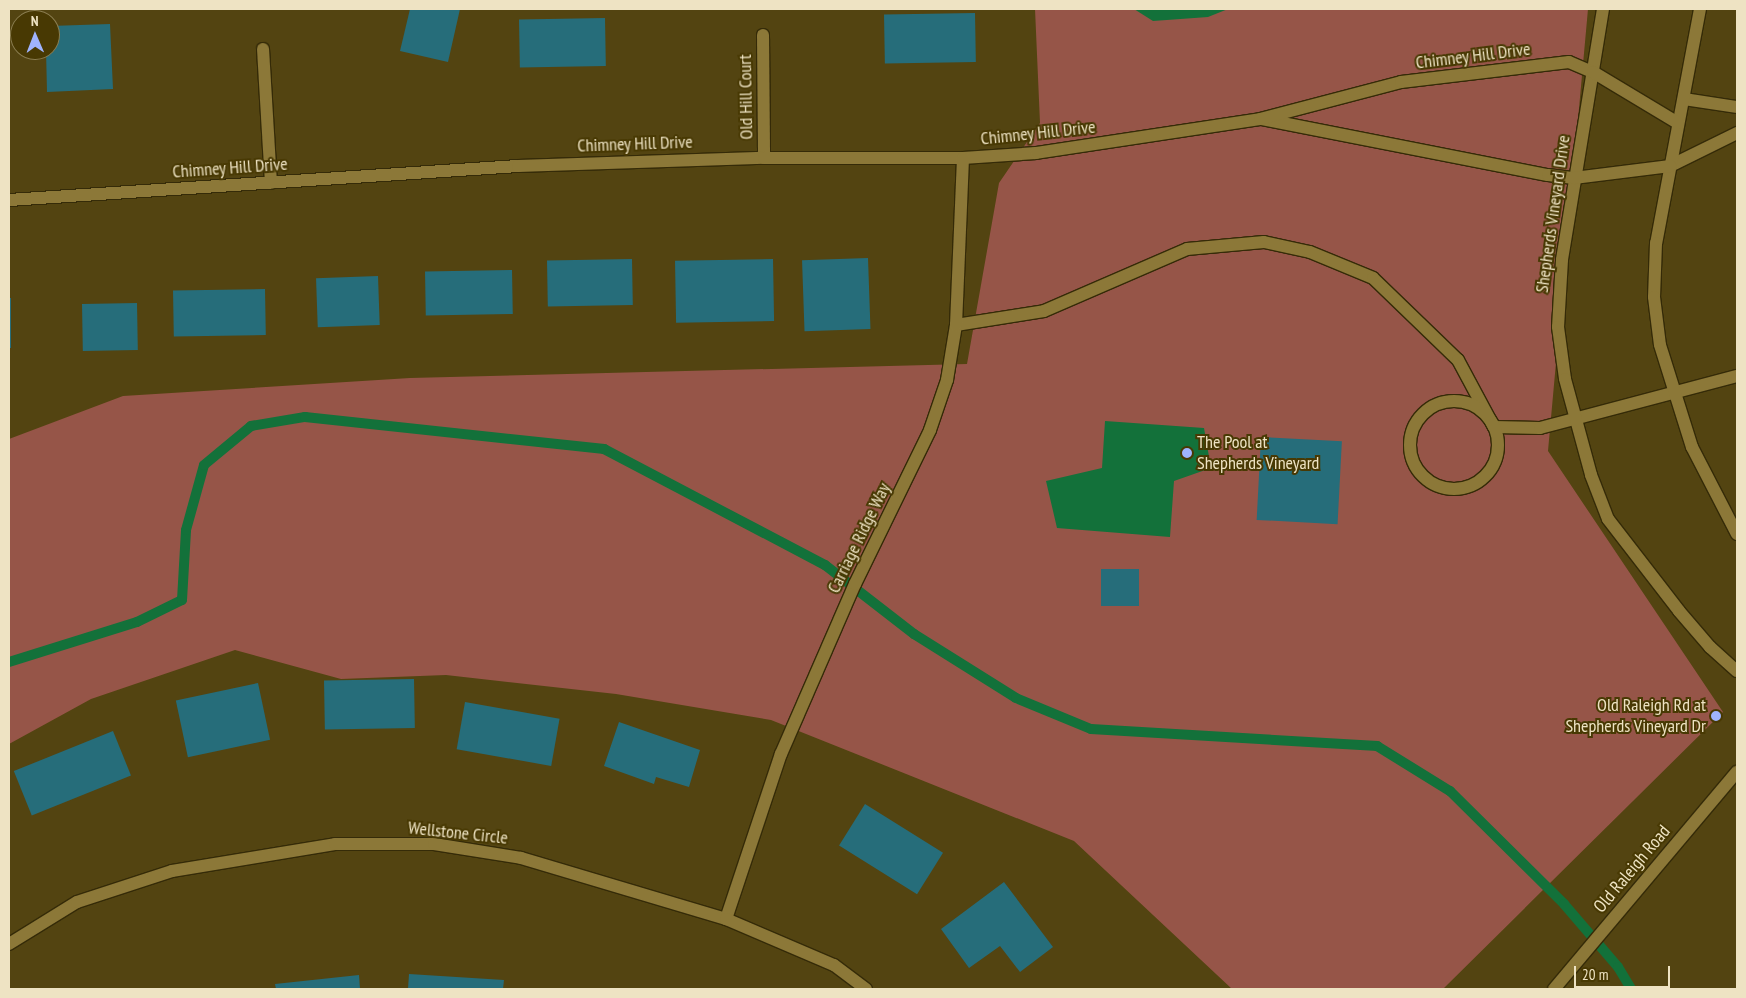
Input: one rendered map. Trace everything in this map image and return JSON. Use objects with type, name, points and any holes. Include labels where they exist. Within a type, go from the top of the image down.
[{"type":"street","name":"Shepherds Vineyard Drive","points":[[1603,9],[1594,72],[1574,178],[1558,304],[1560,336],[1574,420],[1608,519],[1679,612],[1710,647],[1737,671]]},
{"type":"street","points":[[1700,9],[1656,243],[1654,297],[1660,345],[1692,448],[1737,534]]},
{"type":"street","name":"Old Hill Court","points":[[763,35],[764,158]]},
{"type":"street","points":[[263,49],[271,183]]},
{"type":"street","name":"Chimney Hill Drive","points":[[9,200],[518,166],[764,158],[963,158],[1105,144],[1260,119],[1401,82],[1568,62],[1594,72],[1678,123]]},
{"type":"street","points":[[1684,99],[1737,107]]},
{"type":"street","name":"Chimney Hill Drive","points":[[1260,119],[1574,178],[1670,166],[1737,133]]},
{"type":"street","name":"Carriage Ridge Way","points":[[726,919],[781,754],[855,584],[930,430],[947,380],[956,325],[963,158]]},
{"type":"street","points":[[956,325],[1044,310],[1187,249],[1264,242],[1310,252],[1373,278],[1458,360],[1494,428],[1496,457],[1490,470],[1473,484],[1452,489],[1437,486],[1415,467],[1409,439],[1422,414],[1434,406],[1462,401],[1481,411],[1494,428]]},
{"type":"street","points":[[1494,428],[1540,428],[1737,376]]},
{"type":"street","name":"Old Raleigh Road","points":[[1554,989],[1737,772]]},
{"type":"street","name":"Wellstone Circle","points":[[9,944],[77,902],[172,871],[335,844],[434,844],[521,858],[726,919],[834,966],[866,989]]},
{"type":"shaded area","points":[[1035,9],[1588,9],[1548,451],[1723,712],[1443,989],[1232,989],[1074,841],[771,720],[616,694],[446,675],[341,679],[235,650],[91,699],[9,744],[9,439],[123,396],[410,378],[967,364],[999,183],[1040,123]]},
{"type":"shaded area","points":[[1134,9],[1228,9],[1208,17],[1153,21]]},
{"type":"shaded area","points":[[1105,421],[1204,428],[1211,468],[1174,481],[1170,537],[1057,528],[1046,481],[1102,468]]},
{"type":"building","points":[[410,9],[460,9],[448,62],[400,51]]},
{"type":"building","points":[[975,13],[976,62],[885,64],[884,15]]},
{"type":"building","points":[[605,18],[606,66],[520,67],[519,20]]},
{"type":"building","points":[[110,24],[113,89],[47,92],[46,60],[60,60],[60,26]]},
{"type":"building","points":[[868,258],[870,329],[805,331],[802,260]]},
{"type":"building","points":[[632,259],[633,305],[548,306],[547,260]]},
{"type":"building","points":[[773,259],[774,321],[676,323],[675,261]]},
{"type":"building","points":[[512,270],[513,314],[426,316],[425,272]]},
{"type":"building","points":[[378,276],[380,325],[318,327],[316,278]]},
{"type":"building","points":[[265,289],[266,335],[174,337],[173,291]]},
{"type":"building","points":[[9,298],[11,298],[11,348],[9,348]]},
{"type":"building","points":[[137,303],[138,350],[83,351],[82,304]]},
{"type":"building","points":[[1261,437],[1342,441],[1338,524],[1257,520]]},
{"type":"building","points":[[1101,569],[1139,569],[1139,606],[1101,606]]},
{"type":"building","points":[[414,679],[415,728],[325,730],[324,681]]},
{"type":"building","points":[[258,683],[270,740],[188,757],[176,700]]},
{"type":"building","points":[[465,702],[560,719],[551,766],[457,749]]},
{"type":"building","points":[[619,722],[700,750],[689,787],[656,777],[654,784],[604,766]]},
{"type":"building","points":[[113,731],[131,776],[32,816],[14,771]]},
{"type":"building","points":[[865,804],[943,853],[917,894],[839,846]]},
{"type":"building","points":[[1004,882],[1053,947],[1020,972],[1000,946],[969,968],[941,929]]},
{"type":"building","points":[[409,974],[504,980],[503,989],[408,989]]},
{"type":"building","points":[[359,975],[360,989],[276,989],[275,984]]},
{"type":"waterway","points":[[9,662],[137,622],[182,600],[186,530],[204,465],[251,426],[305,417],[604,449],[825,565],[914,634],[1016,698],[1091,729],[1377,746],[1450,791],[1564,904],[1618,967],[1631,989]]},
{"type":"place","name":"The Pool at Shepherds Vineyard","points":[[1187,453]]},
{"type":"place","name":"Old Raleigh Rd at Shepherds Vineyard Dr","points":[[1716,716]]}]
